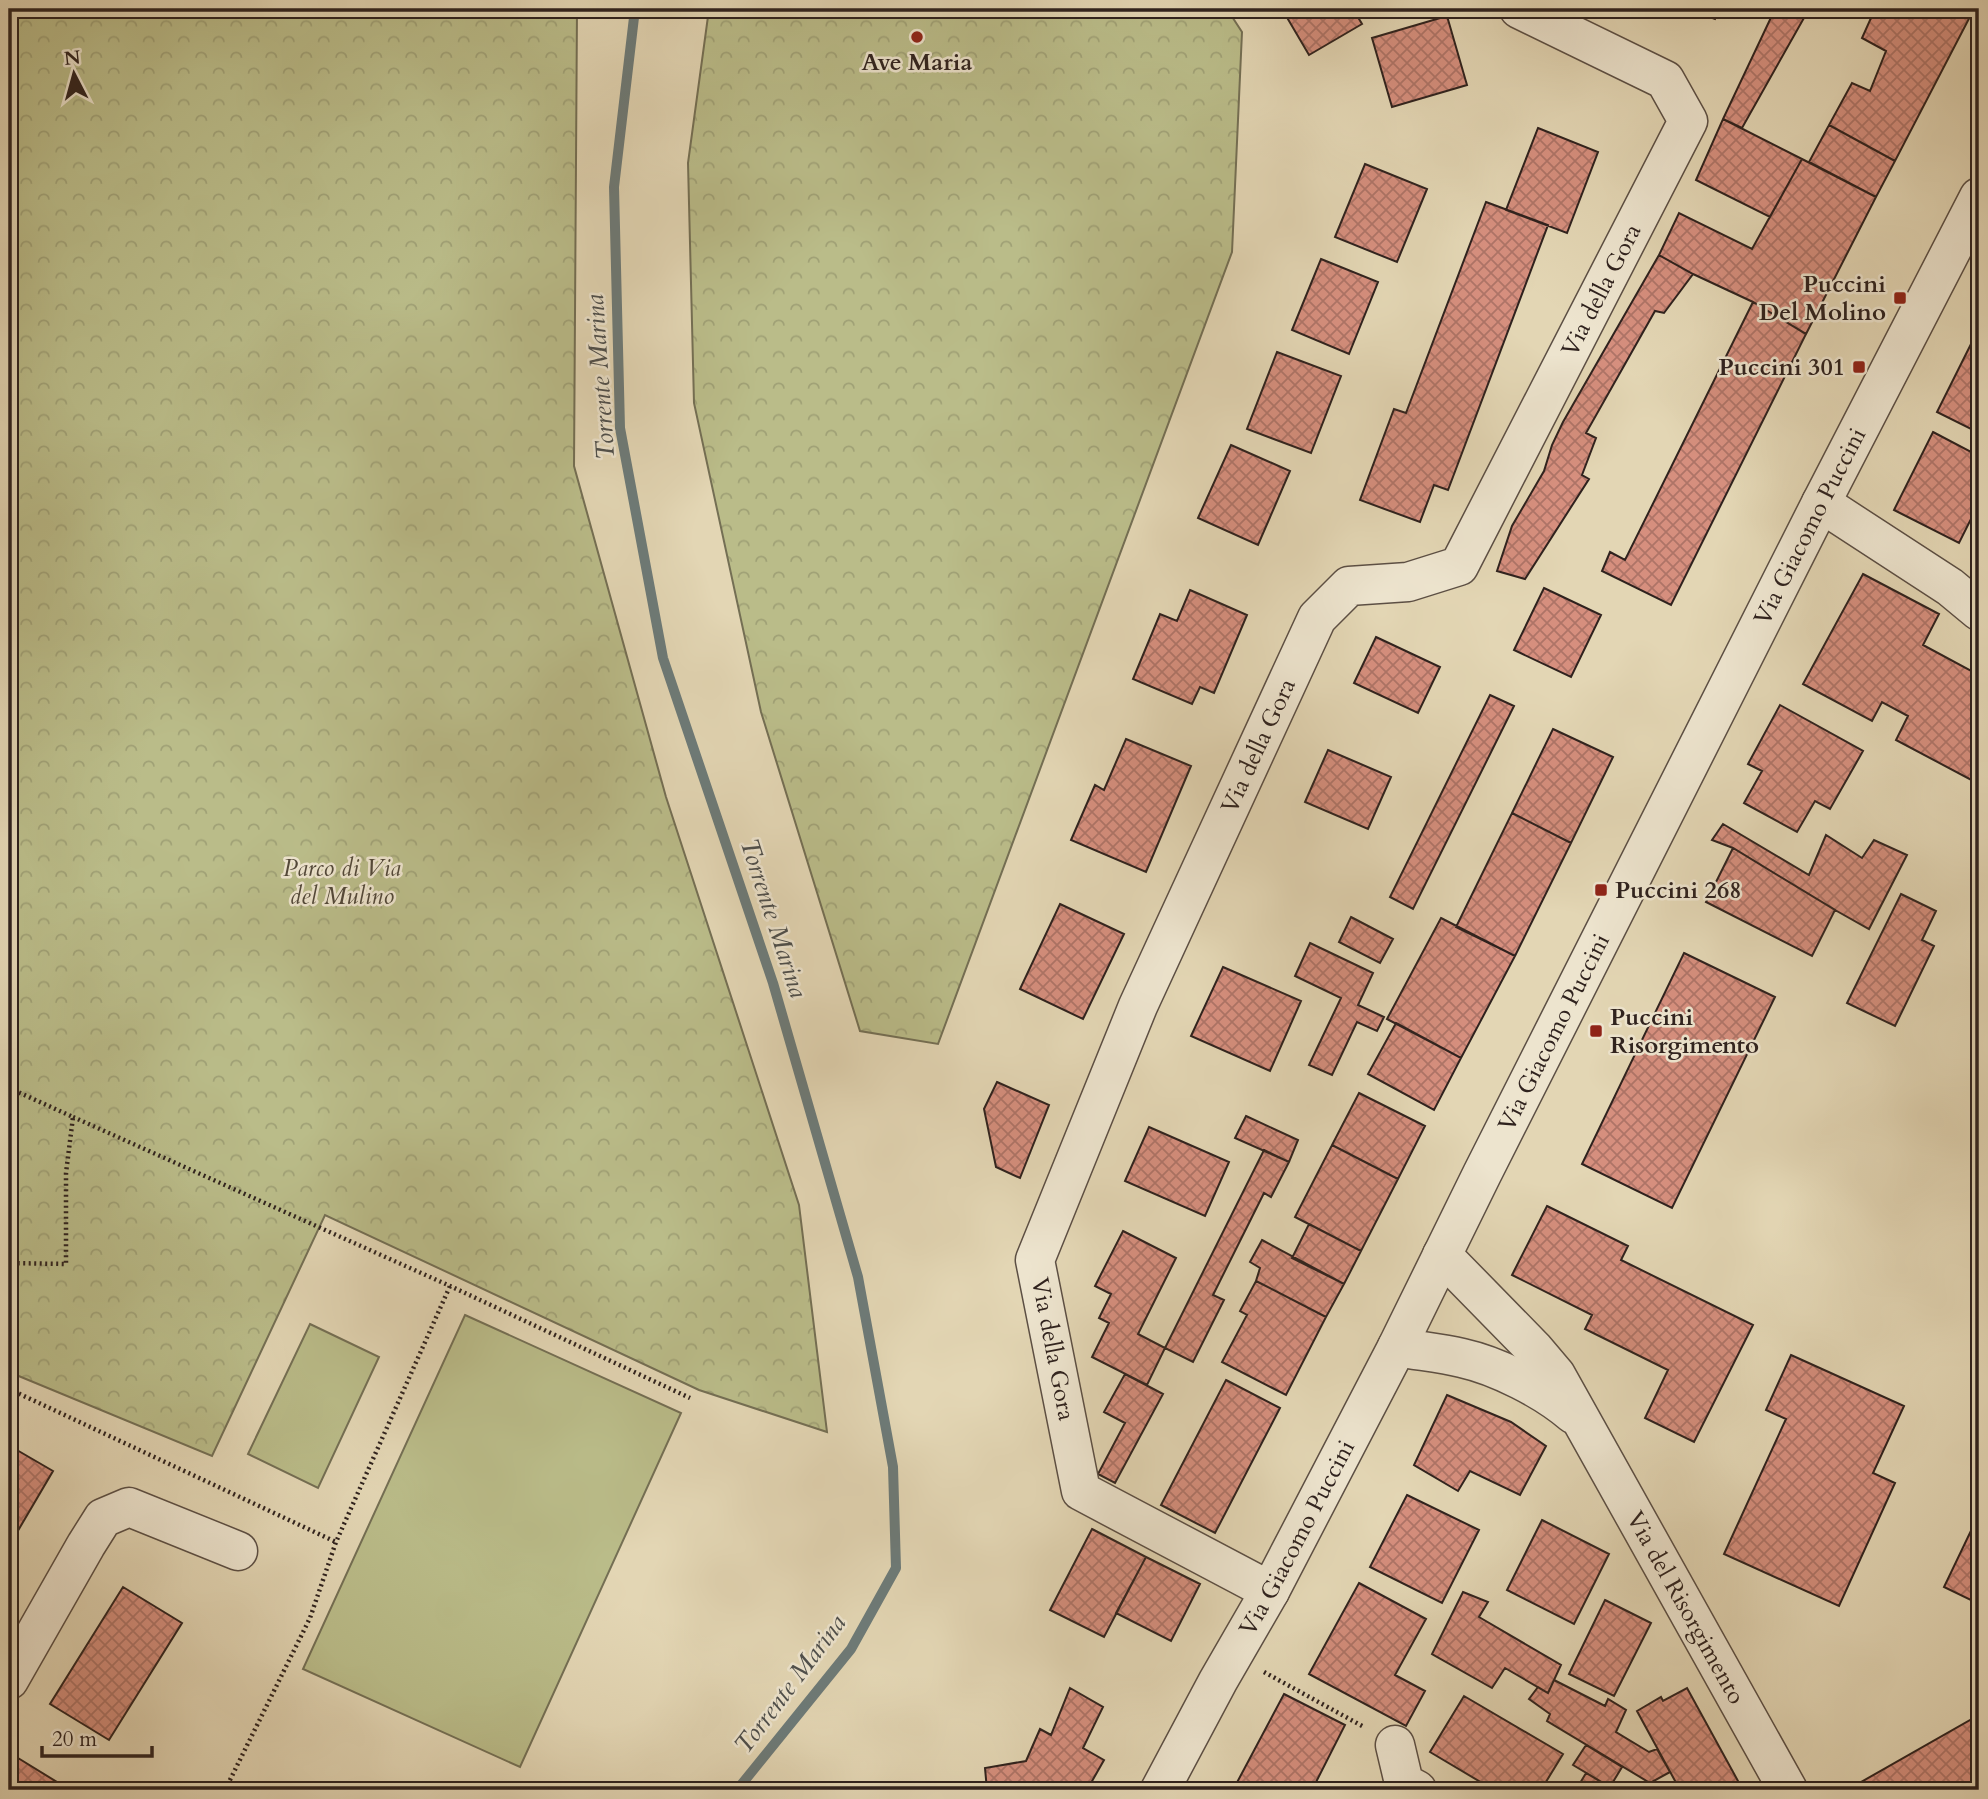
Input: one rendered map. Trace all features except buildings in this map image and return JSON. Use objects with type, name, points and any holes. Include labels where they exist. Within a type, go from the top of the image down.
[{"type":"street","name":"Via della Gora","points":[[1270,1591],[1081,1491],[1035,1260],[1138,1006],[1317,618],[1349,586],[1408,582],[1459,566],[1688,121],[1665,80],[1519,9]]},
{"type":"street","name":"Via Giacomo Puccini","points":[[1160,1790],[1270,1591],[1398,1347],[1821,503],[1979,197]]},
{"type":"street","points":[[1821,503],[1950,587],[1979,611]]},
{"type":"street","name":"Via del Risorgimento","points":[[1442,1255],[1556,1375],[1788,1790]]},
{"type":"street","name":"Via del Risorgimento","points":[[1398,1347],[1464,1358],[1500,1372],[1531,1385],[1557,1401],[1585,1424]]},
{"type":"street","points":[[9,1680],[103,1518],[129,1507],[238,1551]]},
{"type":"street","points":[[1395,1745],[1404,1783],[1417,1790]]},
{"type":"path","points":[[945,17],[953,9]]},
{"type":"path","points":[[9,1088],[450,1286],[690,1398]]},
{"type":"path","points":[[9,1263],[66,1264],[66,1173],[73,1117]]},
{"type":"path","points":[[225,1790],[310,1618],[337,1542],[450,1286]]},
{"type":"path","points":[[9,1389],[337,1542]]},
{"type":"path","points":[[1233,1655],[1395,1745]]},
{"type":"green space","name":"Parco di Via del Mulino","points":[[22,9],[577,9],[574,466],[666,797],[799,1205],[827,1432],[699,1390],[325,1215],[212,1456],[9,1372],[9,21]]},
{"type":"green space","points":[[709,9],[1227,9],[1242,32],[1232,252],[938,1044],[860,1031],[761,712],[694,403],[688,163]]},
{"type":"green space","points":[[465,1315],[681,1413],[520,1767],[303,1669]]},
{"type":"green space","points":[[310,1324],[379,1357],[318,1488],[248,1454]]},
{"type":"waterway","name":"Torrente Marina","points":[[635,9],[614,187],[620,428],[663,658],[773,983],[858,1277],[893,1467],[896,1568],[851,1649],[737,1790]]},
{"type":"place","name":"Ave Maria","points":[[917,37]]},
{"type":"place","name":"Puccini Del Molino","points":[[1900,298]]},
{"type":"place","name":"Puccini 301","points":[[1859,367]]},
{"type":"place","name":"Puccini 268","points":[[1601,890]]},
{"type":"place","name":"Puccini Risorgimento","points":[[1596,1031]]}]
